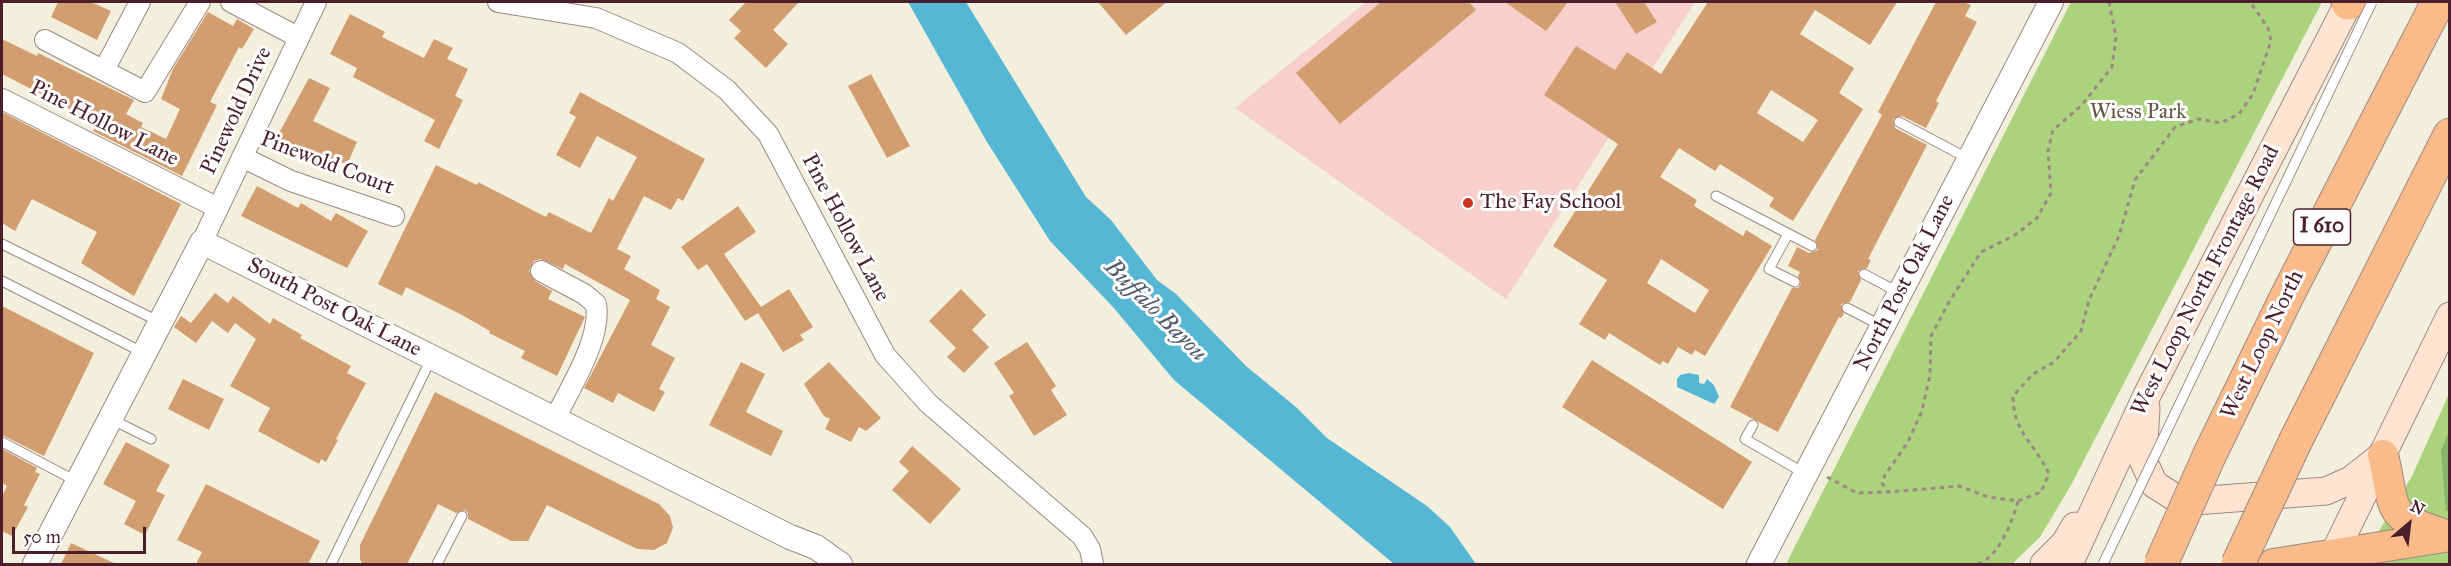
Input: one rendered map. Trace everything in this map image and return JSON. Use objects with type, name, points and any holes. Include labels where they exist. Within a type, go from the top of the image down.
[{"type":"highway","name":"West Loop North","points":[[2161,564],[2210,454],[2292,285],[2438,2]]},
{"type":"highway","points":[[2238,564],[2295,440],[2450,135]]},
{"type":"main road","name":"West Loop North Frontage Road","points":[[2069,564],[2147,395],[2355,2]]},
{"type":"main road","points":[[2331,559],[2450,316]]},
{"type":"main road","points":[[2147,395],[2143,460],[2154,483],[2182,502],[2326,491],[2351,480],[2383,455]]},
{"type":"main road","points":[[2383,455],[2390,497],[2395,510],[2414,525],[2449,536]]},
{"type":"main road","points":[[2044,564],[2065,543],[2110,472]]},
{"type":"main road","points":[[2273,564],[2331,559],[2449,536]]},
{"type":"street","points":[[104,70],[140,2]]},
{"type":"street","points":[[45,40],[145,92],[200,2]]},
{"type":"street","points":[[231,2],[298,37]]},
{"type":"street","name":"Pinewold Drive","points":[[202,242],[316,2]]},
{"type":"street","name":"Pine Hollow Lane","points":[[498,2],[569,12],[607,22],[678,53],[727,90],[768,134],[885,355],[928,403],[1082,536],[1090,549],[1093,564]]},
{"type":"street","name":"North Post Oak Lane","points":[[1759,564],[2050,2]]},
{"type":"street","name":"Pine Hollow Lane","points":[[2,99],[218,208]]},
{"type":"street","name":"Pinewold Court","points":[[242,157],[291,181],[394,216]]},
{"type":"street","points":[[35,564],[202,242]]},
{"type":"street","name":"South Post Oak Lane","points":[[202,242],[790,537],[816,547],[840,564]]},
{"type":"street","points":[[541,271],[584,294],[596,304],[598,317],[594,338],[555,419]]},
{"type":"street","name":"South Post Oak Lane","points":[[790,537],[821,564]]},
{"type":"lane","points":[[2103,564],[2355,2]]},
{"type":"lane","points":[[1899,122],[1970,159]]},
{"type":"lane","points":[[1716,196],[1812,246]]},
{"type":"lane","points":[[1788,234],[1769,269],[1795,282]]},
{"type":"lane","points":[[2,244],[160,322]]},
{"type":"lane","points":[[1864,274],[1900,293]]},
{"type":"lane","points":[[2,281],[144,354]]},
{"type":"lane","points":[[1846,308],[1883,327]]},
{"type":"lane","points":[[331,564],[432,358]]},
{"type":"lane","points":[[111,419],[151,438]]},
{"type":"lane","points":[[1753,425],[1745,439],[1808,471]]},
{"type":"lane","points":[[2,442],[78,482]]},
{"type":"lane","points":[[437,564],[462,516]]},
{"type":"path","points":[[1888,492],[1882,483],[1885,475],[1908,442],[1922,411],[1930,375],[1931,336],[1981,252],[2015,235],[2037,218],[2051,194],[2048,151],[2053,130],[2081,106],[2112,67],[2116,37],[2109,2]]},
{"type":"path","points":[[1808,471],[1857,494],[1959,486],[1988,497],[2018,501],[2041,492],[2049,474],[2040,455],[2025,440],[2018,426],[2013,411],[2013,396],[2034,374],[2054,362],[2081,331],[2089,300],[2119,236],[2135,180],[2175,127],[2199,118],[2221,123],[2239,114],[2253,94],[2271,42],[2268,28],[2250,2]]},
{"type":"path","points":[[1978,564],[1992,553],[2010,528],[2018,501]]},
{"type":"shaded area","name":"The Fay School","points":[[1366,2],[1695,2],[1506,299],[1235,108]]},
{"type":"green space","name":"Wiess Park","points":[[2071,2],[2322,2],[2070,487],[2040,537],[2012,564],[1786,564]]},
{"type":"green space","points":[[2449,394],[2449,564],[2359,564],[2412,476]]},
{"type":"green space","points":[[2449,431],[2450,510],[2446,511],[2441,451]]},
{"type":"water","name":"Buffalo Bayou","points":[[908,2],[966,2],[1086,197],[1111,220],[1157,280],[1176,294],[1246,366],[1296,407],[1327,438],[1427,506],[1450,527],[1476,564],[1394,564],[1174,380],[1113,307],[1050,241],[987,142]]},
{"type":"water","points":[[1689,373],[1699,375],[1699,383],[1704,384],[1707,379],[1714,385],[1719,397],[1714,404],[1677,387],[1677,379],[1680,375]]},
{"type":"building","points":[[58,2],[91,2],[111,11],[97,40],[51,17]]},
{"type":"building","points":[[746,2],[799,2],[773,30],[788,44],[766,68],[734,38],[741,31],[729,20]]},
{"type":"building","points":[[1098,2],[1167,2],[1126,35]]},
{"type":"building","points":[[1381,2],[1469,2],[1476,10],[1340,124],[1296,73]]},
{"type":"building","points":[[1505,2],[1568,2],[1546,31]]},
{"type":"building","points":[[1615,2],[1644,2],[1657,22],[1636,34]]},
{"type":"building","points":[[1708,2],[1897,2],[1870,45],[1815,10],[1800,34],[1854,68],[1839,93],[1863,109],[1793,221],[1769,206],[1774,198],[1720,164],[1715,171],[1679,148],[1660,177],[1697,200],[1694,206],[1743,236],[1746,230],[1772,246],[1705,356],[1695,350],[1692,355],[1678,347],[1668,364],[1663,361],[1660,365],[1609,333],[1605,340],[1579,324],[1607,280],[1553,246],[1618,144],[1544,95],[1576,46],[1615,70],[1627,52],[1661,74]],"holes":[[[1771,90],[1818,120],[1803,142],[1757,113]],[[1661,259],[1709,290],[1695,313],[1647,283]]]},
{"type":"building","points":[[1936,2],[1963,2],[1971,5],[1965,16],[1977,22],[1936,101],[1939,103],[1926,128],[1902,116],[1893,119],[1895,128],[1927,145],[1868,259],[1871,260],[1867,268],[1858,271],[1861,280],[1850,302],[1841,304],[1844,314],[1841,318],[1839,317],[1778,432],[1730,407],[1792,288],[1798,288],[1801,284],[1798,276],[1800,272],[1788,266],[1797,247],[1809,253],[1818,250],[1815,240],[1882,115],[1878,112]]},
{"type":"building","points":[[208,12],[233,26],[237,19],[254,29],[242,49],[239,47],[210,102],[217,105],[182,176],[93,131],[97,123],[2,74],[2,39],[37,56],[38,53],[134,100],[126,114],[143,123],[141,127],[166,139],[180,109],[161,99],[173,69]]},
{"type":"building","points":[[350,14],[385,32],[382,37],[424,58],[434,39],[453,48],[447,59],[468,69],[455,96],[463,100],[439,149],[424,141],[435,120],[353,77],[357,68],[330,54]]},
{"type":"building","points":[[871,74],[910,146],[887,158],[848,86]]},
{"type":"building","points":[[309,78],[330,88],[313,121],[357,142],[347,165],[336,159],[330,171],[307,160],[305,163],[272,146]]},
{"type":"building","points":[[580,92],[705,159],[683,201],[678,198],[671,210],[644,196],[617,249],[631,256],[624,269],[660,290],[656,299],[670,307],[651,345],[675,358],[659,389],[665,392],[654,412],[618,393],[613,403],[584,388],[630,300],[565,264],[563,269],[540,259],[534,261],[529,271],[535,281],[552,291],[548,299],[585,317],[557,376],[521,358],[525,351],[489,333],[490,331],[462,315],[406,287],[402,296],[378,284],[436,165],[477,185],[478,182],[546,217],[549,212],[591,233],[609,198],[613,201],[637,157],[597,136],[580,168],[556,155],[576,117],[569,113]]},
{"type":"building","points":[[2,112],[181,204],[134,296],[81,263],[97,232],[32,199],[15,231],[2,223]]},
{"type":"building","points":[[257,186],[298,208],[301,203],[331,221],[336,213],[368,231],[347,268],[241,216]]},
{"type":"building","points":[[738,206],[756,232],[724,254],[761,307],[789,289],[813,327],[800,335],[804,340],[783,352],[758,313],[745,321],[707,264],[698,270],[681,247]]},
{"type":"building","points":[[961,289],[986,315],[972,330],[989,347],[964,373],[947,357],[956,348],[929,321]]},
{"type":"building","points":[[215,293],[228,303],[233,296],[270,324],[273,318],[302,335],[300,338],[351,366],[347,373],[366,383],[326,462],[321,459],[319,464],[258,431],[270,408],[230,386],[256,339],[235,323],[228,333],[212,321],[196,343],[174,327],[181,316],[191,323]]},
{"type":"building","points":[[2,306],[94,353],[44,456],[2,435]]},
{"type":"building","points":[[1027,342],[1056,386],[1051,390],[1067,415],[1034,436],[1009,396],[1014,393],[994,363]]},
{"type":"building","points":[[1592,360],[1752,462],[1723,509],[1562,407]]},
{"type":"building","points":[[741,362],[765,374],[746,412],[783,431],[771,456],[709,425]]},
{"type":"building","points":[[829,362],[881,418],[866,431],[859,427],[851,442],[825,429],[830,419],[824,416],[804,384]]},
{"type":"building","points":[[183,379],[224,399],[209,430],[168,409]]},
{"type":"building","points":[[435,392],[659,504],[670,516],[673,528],[667,543],[654,550],[637,549],[547,505],[528,541],[511,541],[468,519],[468,513],[465,510],[456,513],[438,504],[407,564],[362,564],[360,545]]},
{"type":"building","points":[[126,442],[170,465],[156,491],[165,495],[145,535],[124,524],[136,501],[103,484]]},
{"type":"building","points":[[912,446],[961,489],[930,524],[892,490],[909,471],[899,462]]},
{"type":"building","points":[[2,449],[37,468],[35,472],[40,474],[24,505],[28,507],[12,536],[2,531],[2,496],[7,486],[2,483]]},
{"type":"building","points":[[206,484],[320,541],[308,564],[196,564],[202,552],[177,540]]},
{"type":"building","points":[[71,543],[116,564],[61,564]]},
{"type":"place","name":"The Fay School","points":[[1468,203]]}]
